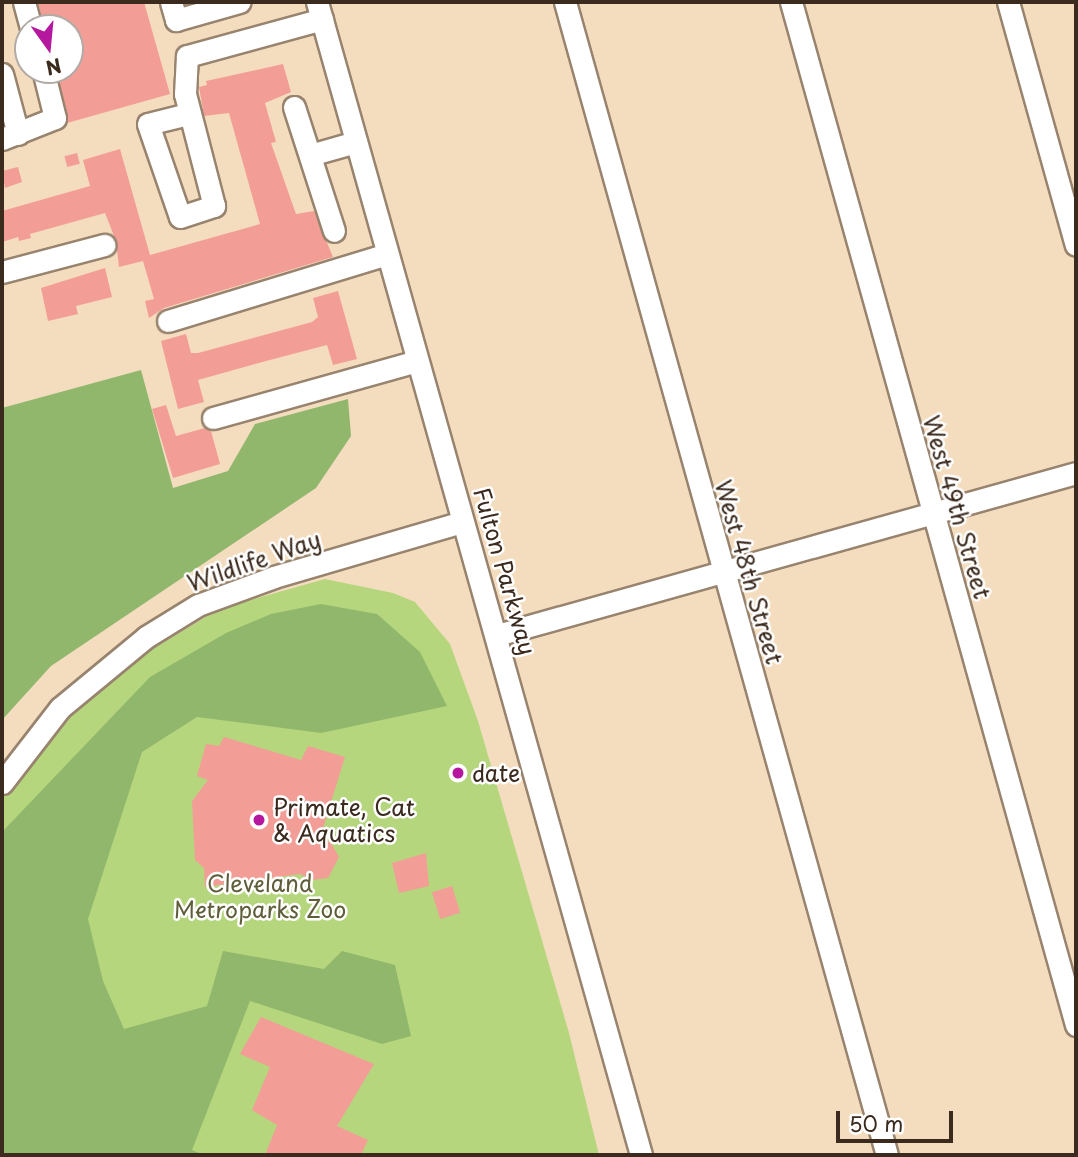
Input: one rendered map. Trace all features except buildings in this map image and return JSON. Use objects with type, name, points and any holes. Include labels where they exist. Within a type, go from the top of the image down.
[{"type":"street","points":[[171,2],[176,20],[239,2]]},
{"type":"street","name":"West 48th Street","points":[[565,2],[722,575],[887,1155]]},
{"type":"street","name":"West 49th Street","points":[[791,2],[931,515],[1076,1025]]},
{"type":"street","points":[[1008,2],[1076,245]]},
{"type":"street","points":[[188,114],[148,124],[180,217],[214,206],[188,114],[187,56],[319,11]]},
{"type":"street","name":"Fulton Parkway","points":[[319,11],[462,522],[497,635],[641,1155]]},
{"type":"street","points":[[2,74],[10,136],[55,118],[46,84]]},
{"type":"street","points":[[294,107],[334,231]]},
{"type":"street","points":[[310,155],[356,142]]},
{"type":"street","points":[[2,272],[104,246]]},
{"type":"street","points":[[168,321],[387,254]]},
{"type":"street","points":[[213,418],[417,361]]},
{"type":"street","points":[[497,635],[722,575],[1076,473]]},
{"type":"street","name":"Wildlife Way","points":[[2,783],[68,700],[146,637],[198,605],[274,577],[462,522]]},
{"type":"green space","points":[[141,370],[173,488],[228,471],[255,424],[348,399],[351,436],[316,488],[51,666],[2,720],[2,408]]},
{"type":"green space","name":"Cleveland Metroparks Zoo","points":[[325,579],[393,593],[415,602],[450,644],[478,721],[569,1033],[599,1155],[2,1155],[2,796],[81,703],[134,660],[219,609]]},
{"type":"green space","points":[[321,604],[377,614],[420,652],[447,706],[321,733],[197,717],[142,752],[88,919],[103,981],[124,1029],[207,1006],[223,951],[324,969],[342,951],[395,965],[411,1036],[382,1044],[250,1001],[192,1150],[204,1155],[2,1155],[2,832],[150,677],[226,633],[271,614]]},
{"type":"place","name":"date","points":[[458,773]]},
{"type":"place","name":"Primate, Cat & Aquatics","points":[[259,820]]}]
